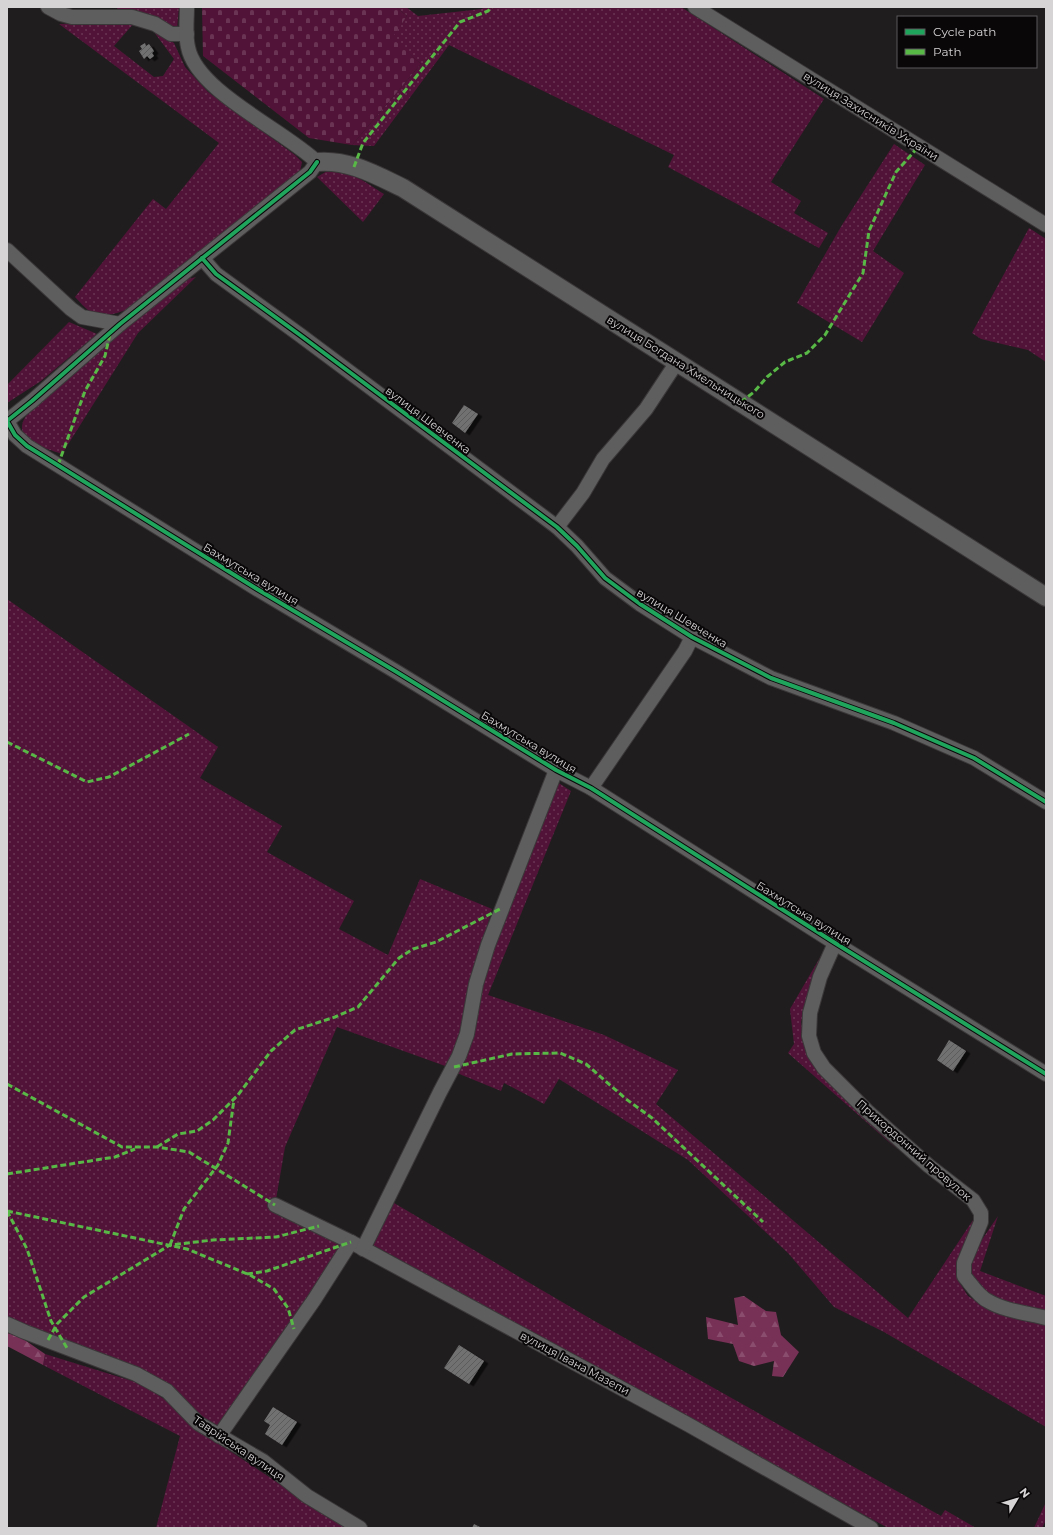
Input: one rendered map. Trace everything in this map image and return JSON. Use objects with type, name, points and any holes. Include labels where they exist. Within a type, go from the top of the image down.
[{"type":"street","points":[[48,7],[61,14],[72,17],[132,17],[155,24],[171,34],[187,34]]},
{"type":"street","points":[[7,421],[120,324],[310,172],[317,162],[306,152],[237,104],[206,79],[192,59],[188,47],[187,7]]},
{"type":"street","name":"вулиця Захисників України","points":[[695,7],[1046,225]]},
{"type":"street","name":"вулиця Богдана Хмельницького","points":[[317,162],[328,161],[354,166],[403,188],[1046,596]]},
{"type":"street","points":[[7,250],[71,309],[82,317],[120,324]]},
{"type":"street","name":"вулиця Шевченка","points":[[202,258],[216,274],[557,527],[577,546],[605,578],[640,604],[692,637],[771,678],[894,723],[974,758],[1046,802]]},
{"type":"street","points":[[557,527],[584,493],[603,459],[646,409],[677,362]]},
{"type":"street","name":"Бахмутська вулиця","points":[[7,421],[15,435],[27,446],[257,589],[395,671],[556,770],[591,788],[835,943],[1046,1074]]},
{"type":"street","points":[[591,788],[676,664],[692,637]]},
{"type":"street","points":[[363,1249],[459,1056],[467,1034],[476,984],[488,945],[556,770]]},
{"type":"street","name":"Прикордонний провулок","points":[[835,943],[820,977],[810,1013],[810,1036],[814,1053],[824,1068],[866,1111],[930,1166],[973,1200],[981,1212],[981,1222],[964,1263],[964,1276],[976,1291],[987,1301],[1002,1307],[1046,1318]]},
{"type":"street","name":"вулиця Івана Мазепи","points":[[275,1205],[351,1242],[689,1425],[871,1528]]},
{"type":"street","points":[[219,1436],[314,1300],[351,1242]]},
{"type":"street","name":"Таврійська вулиця","points":[[7,1324],[136,1374],[167,1392],[198,1423],[263,1461],[307,1496],[360,1528]]},
{"type":"green space","points":[[118,7],[179,7],[177,29],[149,14],[116,11]]},
{"type":"green space","points":[[202,7],[396,7],[407,16],[392,38],[421,64],[352,145],[309,138],[203,56]]},
{"type":"green space","points":[[396,7],[406,7],[418,16],[482,9],[484,7],[681,7],[824,99],[771,182],[801,201],[794,213],[828,233],[819,248],[668,167],[674,155],[449,45],[374,146],[352,145],[421,64],[391,38],[407,16]]},
{"type":"green space","points":[[135,22],[114,46],[154,77],[163,76],[174,59],[151,28],[174,43],[185,67],[208,92],[295,155],[302,162],[300,171],[126,310],[112,314],[97,315],[89,311],[75,297],[153,199],[166,209],[219,143],[59,24]]},
{"type":"green space","points":[[894,144],[925,165],[873,251],[904,273],[862,342],[797,303],[842,225]]},
{"type":"green space","points":[[329,170],[344,172],[351,175],[384,194],[363,222],[317,177]]},
{"type":"green space","points":[[1029,228],[1046,239],[1046,362],[1028,350],[981,339],[972,333]]},
{"type":"green space","points":[[196,277],[138,333],[62,454],[39,446],[26,437],[22,424],[27,414],[38,401],[156,301],[185,280]]},
{"type":"green space","points":[[69,322],[97,334],[41,381],[7,403],[7,385]]},
{"type":"green space","points":[[7,599],[218,747],[200,778],[282,826],[267,852],[354,901],[339,929],[388,955],[420,879],[492,909],[471,985],[464,1028],[448,1067],[337,1027],[285,1147],[275,1205],[346,1243],[218,1431],[168,1389],[7,1319]]},
{"type":"green space","points":[[557,782],[571,791],[488,995],[604,1035],[678,1070],[656,1104],[908,1318],[975,1217],[958,1265],[959,1282],[968,1296],[984,1306],[1046,1323],[1046,1427],[884,1332],[834,1307],[788,1253],[688,1160],[559,1079],[544,1104],[504,1083],[501,1091],[457,1073],[485,970]]},
{"type":"green space","points":[[822,954],[801,1022],[805,1044],[821,1074],[897,1149],[788,1053],[794,1044],[790,1009]]},
{"type":"green space","points":[[394,1203],[591,1319],[941,1516],[945,1510],[976,1528],[888,1528],[373,1245]]},
{"type":"green space","points":[[998,1216],[980,1271],[1046,1296],[1046,1312],[987,1296],[969,1274],[970,1264],[979,1244]]},
{"type":"green space","points":[[744,1296],[766,1311],[776,1312],[781,1335],[799,1352],[783,1377],[772,1376],[774,1361],[754,1366],[739,1361],[733,1344],[708,1339],[706,1317],[738,1325],[734,1298]]},
{"type":"green space","points":[[7,1333],[19,1336],[45,1354],[43,1365],[7,1346]]},
{"type":"green space","points":[[45,1354],[142,1384],[174,1406],[198,1430],[295,1494],[350,1528],[156,1528],[180,1436],[43,1365]]},
{"type":"green space","points":[[1046,1502],[1046,1520],[1042,1528],[1034,1528]]},
{"type":"building","points":[[145,43],[146,46],[149,44],[154,51],[152,53],[154,56],[150,59],[147,56],[144,59],[139,51],[142,49],[140,46]]},
{"type":"building","points":[[464,405],[478,414],[465,433],[452,423]]},
{"type":"building","points":[[949,1040],[966,1051],[953,1071],[937,1060]]},
{"type":"building","points":[[459,1345],[484,1361],[469,1384],[444,1368]]},
{"type":"building","points":[[273,1407],[297,1422],[282,1445],[265,1434],[270,1425],[264,1421]]},
{"type":"building","points":[[474,1524],[482,1528],[472,1528]]},
{"type":"marked path","points":[[354,167],[363,143],[460,22],[488,11],[492,7]]},
{"type":"marked path","points":[[741,402],[754,392],[767,377],[785,362],[807,353],[825,335],[863,273],[869,231],[896,172],[919,146]]},
{"type":"marked path","points":[[58,465],[85,391],[105,356],[110,334]]},
{"type":"marked path","points":[[7,742],[87,782],[109,777],[189,734]]},
{"type":"marked path","points":[[157,1147],[178,1134],[197,1131],[213,1120],[238,1095],[271,1051],[295,1030],[335,1017],[358,1007],[399,958],[413,949],[436,942],[502,908]]},
{"type":"marked path","points":[[454,1067],[512,1054],[560,1053],[586,1064],[626,1099],[652,1118],[763,1222]]},
{"type":"marked path","points":[[7,1084],[122,1147],[157,1147],[189,1152],[275,1205]]},
{"type":"marked path","points":[[170,1245],[184,1209],[218,1165],[228,1143],[234,1099]]},
{"type":"marked path","points":[[7,1174],[115,1157],[135,1149]]},
{"type":"marked path","points":[[7,1211],[187,1249],[250,1275],[274,1289],[288,1308],[294,1329]]},
{"type":"marked path","points":[[7,1211],[27,1249],[51,1321],[67,1348]]},
{"type":"marked path","points":[[48,1340],[57,1324],[84,1297],[170,1245],[213,1240],[276,1237],[319,1226]]},
{"type":"marked path","points":[[247,1274],[267,1271],[351,1242]]},
{"type":"cycle path","points":[[317,162],[310,172],[120,324],[7,421],[15,435],[27,446],[257,589],[395,671],[556,770],[591,788],[835,943],[1046,1074]]},
{"type":"cycle path","points":[[202,258],[216,274],[557,527],[577,546],[605,578],[640,604],[692,637],[771,678],[894,723],[974,758],[1046,802]]}]
